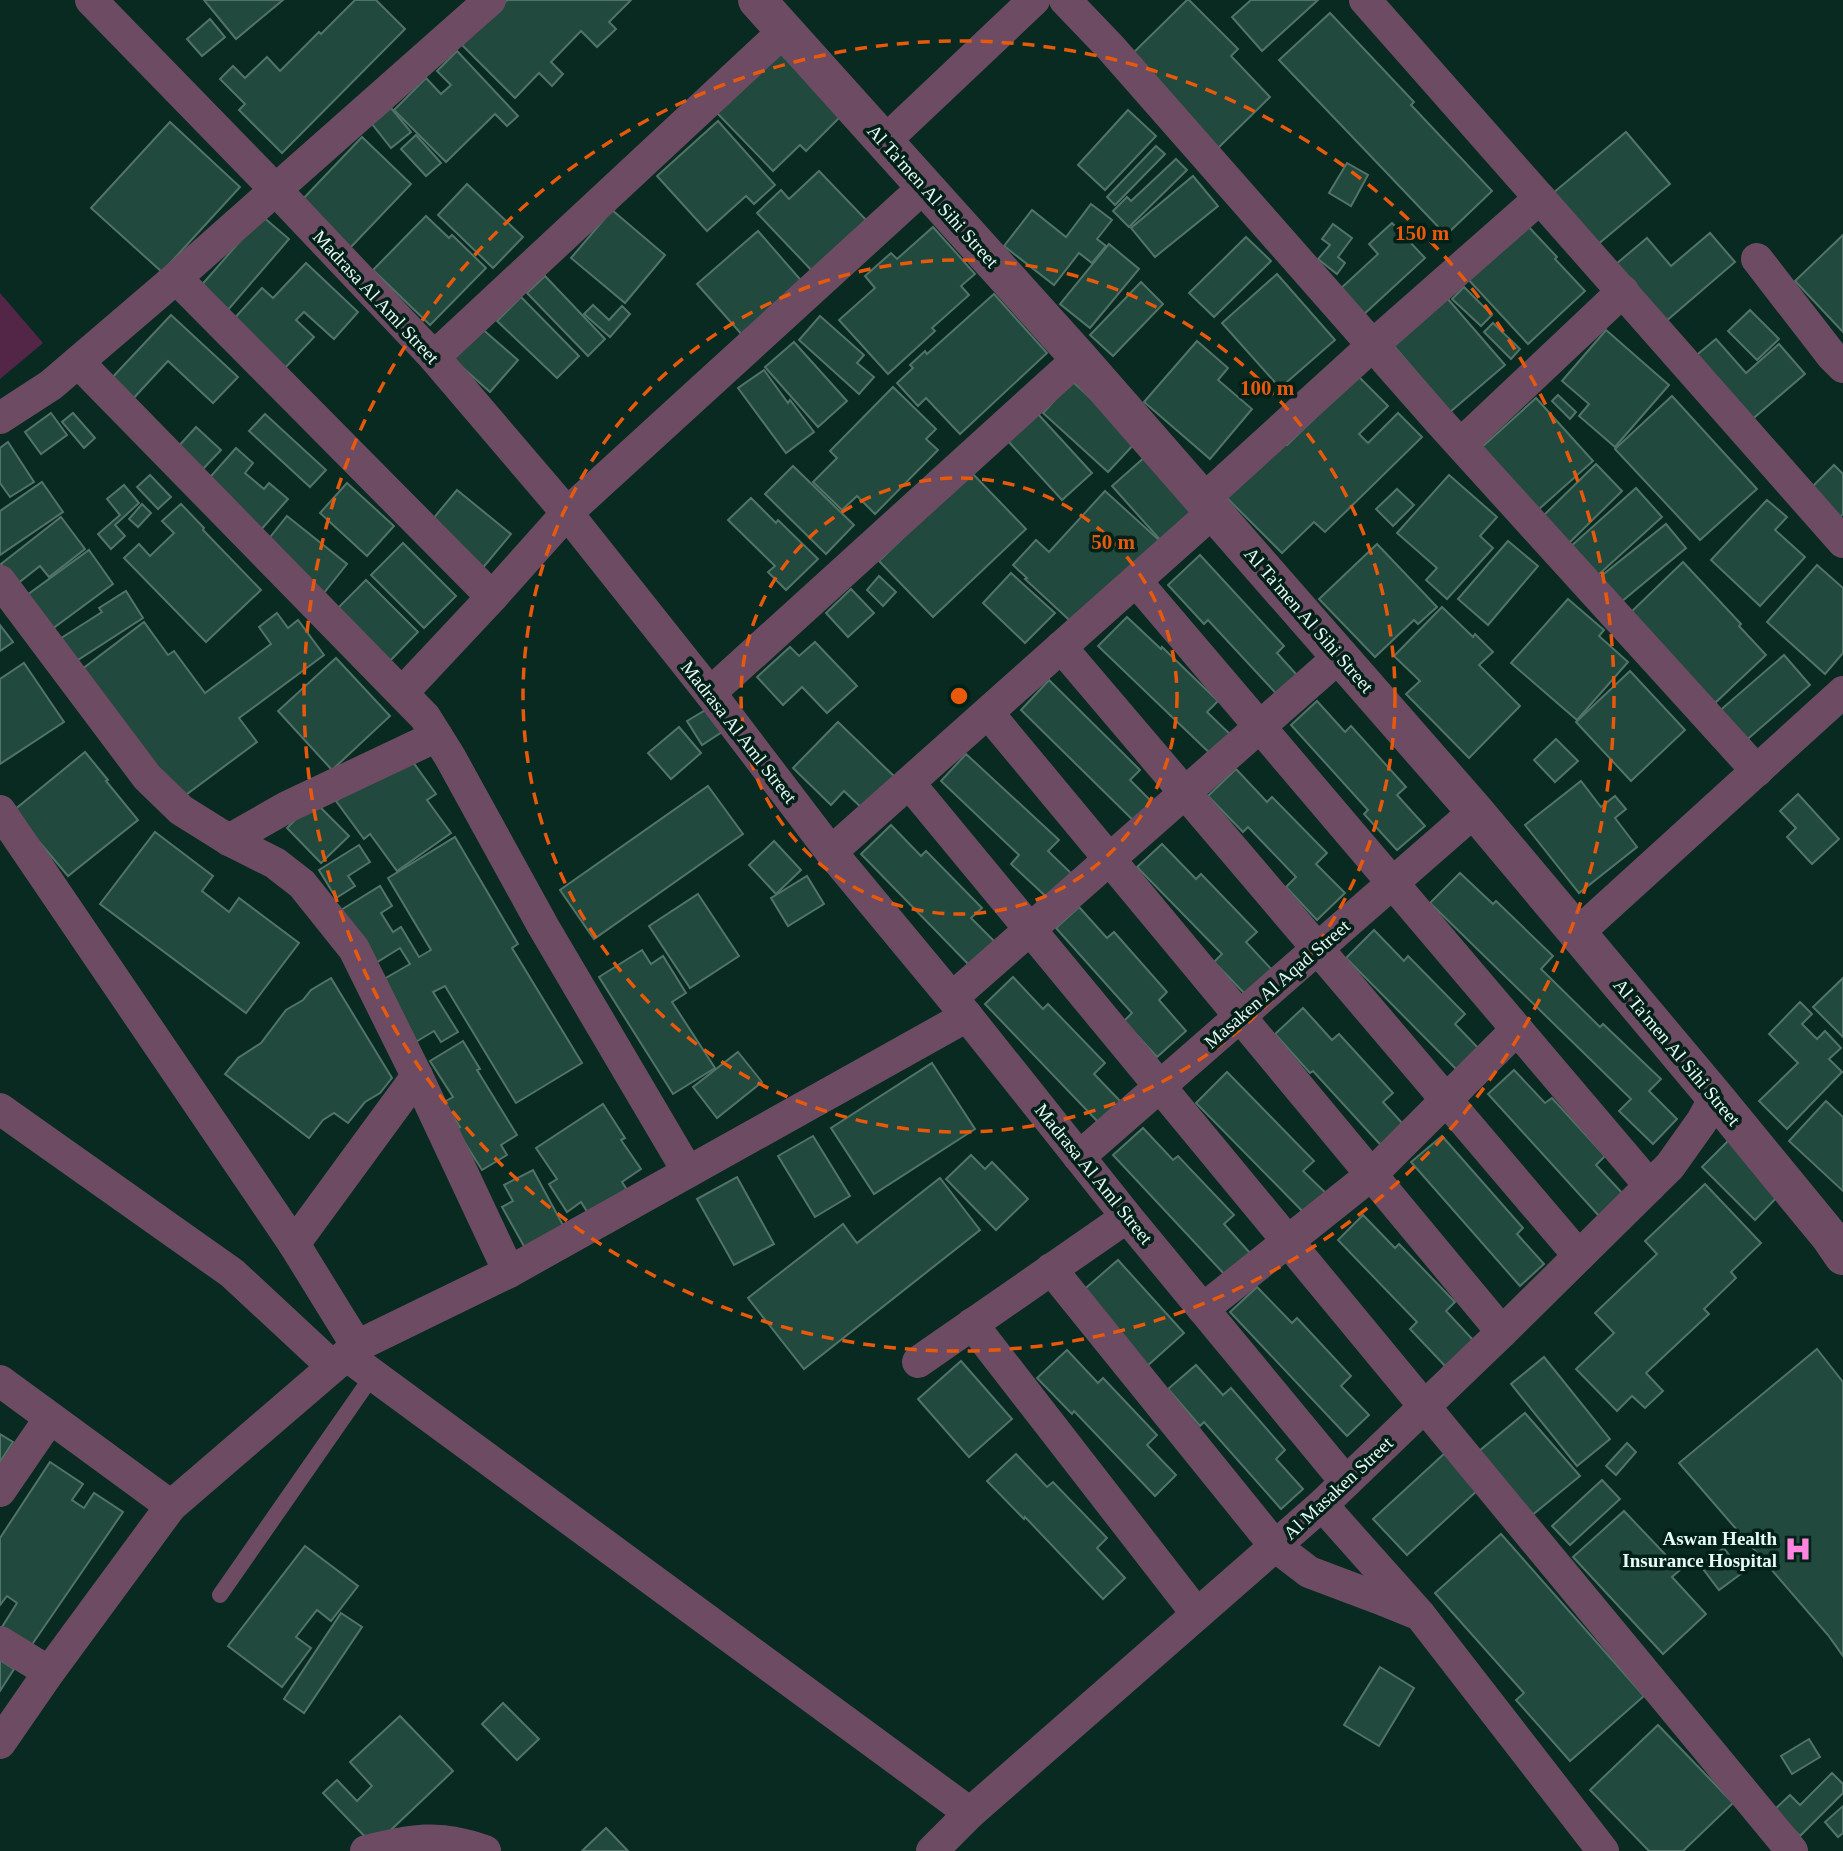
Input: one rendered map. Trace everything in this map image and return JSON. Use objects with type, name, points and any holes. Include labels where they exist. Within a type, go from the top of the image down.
[{"type":"street","points":[[0,418],[51,385],[78,362],[490,0]]},
{"type":"street","name":"Al Ta'men Al Sihi Street","points":[[757,0],[1079,358],[1340,656],[1839,1239]]},
{"type":"street","points":[[885,141],[1034,0]]},
{"type":"street","points":[[1065,0],[1111,48],[1461,444],[1757,771]]},
{"type":"street","points":[[1365,0],[1843,542]]},
{"type":"street","name":"Madrasa Al Aml Street","points":[[102,3],[433,357],[567,513],[710,693],[831,852],[1346,1482]]},
{"type":"street","points":[[433,357],[784,31]]},
{"type":"street","points":[[402,693],[567,513],[925,186]]},
{"type":"street","points":[[831,852],[1136,581],[1373,345],[1540,198]]},
{"type":"street","points":[[1757,259],[1843,367]]},
{"type":"street","points":[[176,278],[492,597]]},
{"type":"street","points":[[1461,444],[1623,291]]},
{"type":"street","points":[[710,693],[1079,358]]},
{"type":"street","points":[[78,362],[425,717],[450,757],[543,926],[688,1172]]},
{"type":"street","points":[[0,581],[147,776],[181,810],[229,840],[275,863],[302,884],[354,949],[509,1272]]},
{"type":"street","points":[[1136,581],[1650,1185]]},
{"type":"street","points":[[1061,647],[1579,1256]]},
{"type":"street","points":[[0,1743],[171,1506],[345,1356],[509,1272],[688,1172],[959,1007],[1030,930],[1340,656]]},
{"type":"street","points":[[1578,933],[1843,692]]},
{"type":"street","points":[[988,713],[1502,1332]]},
{"type":"street","points":[[229,840],[287,807],[437,736]]},
{"type":"street","points":[[909,783],[1791,1851]]},
{"type":"street","points":[[0,811],[294,1244],[345,1356]]},
{"type":"street","name":"Masaken Al Aqad Street","points":[[1079,1157],[1475,811]]},
{"type":"street","points":[[1203,1309],[1371,1175],[1517,1029]]},
{"type":"street","points":[[294,1244],[417,1076]]},
{"type":"street","name":"Al Masaken Street","points":[[932,1851],[970,1813],[1322,1505],[1424,1408],[1670,1166],[1702,1121],[1715,1097]]},
{"type":"street","points":[[0,1109],[373,1375],[970,1813]]},
{"type":"street","points":[[918,1362],[1127,1217]]},
{"type":"street","points":[[1051,1269],[1275,1546],[1309,1572],[1420,1615]]},
{"type":"street","points":[[972,1324],[1196,1614]]},
{"type":"street","points":[[0,1381],[171,1506]]},
{"type":"street","points":[[0,1491],[50,1418]]},
{"type":"street","points":[[1322,1505],[1420,1615],[1603,1851]]},
{"type":"street","points":[[0,1642],[49,1672]]},
{"type":"street","points":[[366,1851],[428,1839],[448,1840],[473,1849]]},
{"type":"lane","points":[[220,1594],[373,1375]]},
{"type":"shaded area","points":[[0,293],[43,343],[0,379]]},
{"type":"building","points":[[204,0],[283,0],[236,39]]},
{"type":"building","points":[[355,0],[376,0],[405,29],[282,153],[239,110],[245,104],[220,79],[233,66],[245,78],[267,57],[280,71]]},
{"type":"building","points":[[507,0],[631,0],[609,22],[616,29],[597,47],[581,31],[551,62],[563,74],[552,86],[539,73],[515,98],[462,45]]},
{"type":"building","points":[[1187,0],[1238,49],[1231,56],[1270,97],[1215,151],[1128,58]]},
{"type":"building","points":[[1251,0],[1318,0],[1262,51],[1232,17]]},
{"type":"building","points":[[1330,13],[1414,102],[1411,105],[1492,191],[1446,235],[1279,60]]},
{"type":"building","points":[[210,19],[225,37],[202,56],[187,39]]},
{"type":"building","points":[[457,51],[518,116],[507,126],[495,114],[446,162],[394,110],[426,78],[441,94],[451,85],[437,71]]},
{"type":"building","points":[[779,52],[841,116],[806,151],[800,145],[773,171],[717,113]]},
{"type":"building","points":[[391,108],[411,132],[391,148],[372,124]]},
{"type":"building","points":[[1128,110],[1156,136],[1105,190],[1078,165]]},
{"type":"building","points":[[718,121],[775,185],[754,204],[746,196],[707,231],[657,176]]},
{"type":"building","points":[[170,122],[240,187],[162,272],[91,208]]},
{"type":"building","points":[[1626,132],[1670,184],[1597,245],[1553,193]]},
{"type":"building","points":[[416,135],[441,163],[426,176],[401,149]]},
{"type":"building","points":[[362,137],[411,184],[350,248],[301,201]]},
{"type":"building","points":[[1156,146],[1165,154],[1115,205],[1107,197]]},
{"type":"building","points":[[1176,159],[1187,170],[1129,227],[1113,211],[1127,197],[1131,201]]},
{"type":"building","points":[[1347,163],[1368,175],[1351,206],[1329,193]]},
{"type":"building","points":[[819,171],[869,223],[815,274],[757,213],[781,190],[789,199]]},
{"type":"building","points":[[1193,176],[1218,206],[1155,257],[1131,228]]},
{"type":"building","points":[[467,184],[523,237],[493,268],[438,215]]},
{"type":"building","points":[[1091,204],[1112,220],[1097,239],[1106,246],[1092,263],[1079,253],[1054,285],[1004,246],[1032,210],[1066,237]]},
{"type":"building","points":[[612,210],[665,255],[625,303],[571,258]]},
{"type":"building","points":[[262,216],[289,239],[227,311],[199,288]]},
{"type":"building","points":[[426,216],[449,238],[452,235],[486,268],[430,325],[373,270]]},
{"type":"building","points":[[1392,223],[1425,258],[1362,316],[1339,290],[1378,254],[1369,244]]},
{"type":"building","points":[[1525,223],[1585,291],[1528,344],[1466,277]]},
{"type":"building","points":[[1333,224],[1352,238],[1338,257],[1345,263],[1337,274],[1318,259],[1330,245],[1322,239]]},
{"type":"building","points":[[933,227],[975,274],[961,286],[969,295],[932,328],[935,331],[888,374],[839,320],[875,288],[865,276],[891,253],[897,259]]},
{"type":"building","points":[[758,231],[805,285],[744,337],[697,284]]},
{"type":"building","points":[[1710,233],[1735,262],[1665,322],[1616,264],[1647,238],[1671,266]]},
{"type":"building","points":[[1843,235],[1843,332],[1795,281]]},
{"type":"building","points":[[1246,237],[1271,261],[1214,317],[1189,293]]},
{"type":"building","points":[[1109,244],[1139,269],[1090,328],[1060,304]]},
{"type":"building","points":[[306,263],[358,312],[334,339],[304,312],[296,320],[314,337],[284,369],[232,321],[262,288],[273,298]]},
{"type":"building","points":[[1277,274],[1335,340],[1280,388],[1222,323]]},
{"type":"building","points":[[545,276],[605,339],[588,356],[527,293]]},
{"type":"building","points":[[1141,282],[1163,304],[1113,356],[1090,335]]},
{"type":"building","points":[[1464,287],[1492,315],[1481,326],[1452,299]]},
{"type":"building","points":[[994,294],[1047,353],[960,434],[926,398],[918,406],[897,383],[913,368],[910,365],[925,351],[927,354]]},
{"type":"building","points":[[521,297],[579,356],[557,378],[497,321]]},
{"type":"building","points":[[1447,298],[1505,365],[1450,412],[1393,345]]},
{"type":"building","points":[[593,305],[609,320],[622,306],[630,314],[610,337],[584,314]]},
{"type":"building","points":[[1750,310],[1779,339],[1757,360],[1728,331]]},
{"type":"building","points":[[171,315],[238,377],[213,403],[168,361],[130,402],[108,382]]},
{"type":"building","points":[[820,316],[864,355],[857,363],[874,377],[859,394],[799,340]]},
{"type":"building","points":[[1493,323],[1520,349],[1511,359],[1484,332]]},
{"type":"building","points":[[480,327],[518,360],[490,392],[453,359]]},
{"type":"building","points":[[1606,330],[1669,385],[1615,447],[1579,416],[1589,404],[1562,381]]},
{"type":"building","points":[[1716,339],[1746,373],[1779,344],[1805,374],[1749,422],[1693,358]]},
{"type":"building","points":[[1197,341],[1228,368],[1218,380],[1252,409],[1210,459],[1144,402]]},
{"type":"building","points":[[794,342],[847,401],[818,427],[765,367]]},
{"type":"building","points":[[764,370],[814,432],[786,453],[738,388]]},
{"type":"building","points":[[1358,376],[1388,406],[1359,434],[1368,443],[1398,413],[1422,437],[1325,532],[1314,522],[1282,553],[1227,498],[1284,442],[1287,445]]},
{"type":"building","points":[[1072,381],[1137,441],[1108,472],[1043,413]]},
{"type":"building","points":[[893,387],[936,429],[926,439],[938,450],[875,514],[857,496],[842,510],[813,482],[837,458],[830,451]]},
{"type":"building","points":[[1558,395],[1576,412],[1570,419],[1552,401]]},
{"type":"building","points":[[1672,396],[1757,489],[1700,540],[1615,449]]},
{"type":"building","points":[[1536,398],[1593,461],[1538,510],[1482,447]]},
{"type":"building","points":[[51,413],[67,435],[41,454],[25,432]]},
{"type":"building","points":[[73,413],[95,438],[84,448],[62,422]]},
{"type":"building","points":[[265,414],[326,470],[310,487],[249,431]]},
{"type":"building","points":[[1038,414],[1092,473],[1062,500],[1008,441]]},
{"type":"building","points":[[196,427],[221,450],[201,471],[177,448]]},
{"type":"building","points":[[8,442],[34,482],[10,497],[0,483],[0,448]]},
{"type":"building","points":[[236,448],[253,463],[245,473],[264,489],[269,483],[288,499],[259,532],[204,484]]},
{"type":"building","points":[[1146,456],[1197,514],[1163,543],[1112,486]]},
{"type":"building","points":[[1596,464],[1622,491],[1569,543],[1543,516]]},
{"type":"building","points":[[1834,465],[1843,474],[1843,514],[1835,522],[1806,493]]},
{"type":"building","points":[[793,466],[854,525],[826,554],[765,494]]},
{"type":"building","points":[[971,472],[1026,529],[933,617],[879,561]]},
{"type":"building","points":[[150,475],[171,497],[158,509],[137,487]]},
{"type":"building","points":[[1449,475],[1497,517],[1480,536],[1493,548],[1447,599],[1426,580],[1437,568],[1397,533]]},
{"type":"building","points":[[42,482],[63,512],[0,555],[0,511]]},
{"type":"building","points":[[347,483],[394,526],[367,556],[320,513]]},
{"type":"building","points":[[124,485],[139,503],[115,525],[125,536],[111,549],[98,534],[120,515],[107,499]]},
{"type":"building","points":[[1636,488],[1662,517],[1597,576],[1570,547]]},
{"type":"building","points":[[1397,489],[1414,505],[1393,526],[1376,509]]},
{"type":"building","points":[[457,490],[511,534],[481,570],[427,526]]},
{"type":"building","points":[[1105,491],[1160,541],[1079,629],[1013,565],[1036,540],[1049,552]]},
{"type":"building","points":[[751,498],[818,559],[786,590],[768,572],[775,566],[728,520]]},
{"type":"building","points":[[1767,500],[1787,517],[1775,530],[1805,557],[1760,606],[1711,560]]},
{"type":"building","points":[[142,504],[151,513],[138,527],[129,519]]},
{"type":"building","points":[[181,504],[261,590],[206,642],[124,558],[139,544],[150,556],[174,533],[162,521]]},
{"type":"building","points":[[287,516],[347,564],[323,594],[263,546]]},
{"type":"building","points":[[61,517],[85,549],[49,577],[40,566],[17,584],[1,564]]},
{"type":"building","points":[[1666,524],[1686,548],[1621,602],[1600,577]]},
{"type":"building","points":[[1508,541],[1538,566],[1488,625],[1458,599]]},
{"type":"building","points":[[403,543],[456,596],[424,628],[371,575]]},
{"type":"building","points":[[1377,544],[1437,607],[1418,624],[1414,620],[1375,657],[1319,599]]},
{"type":"building","points":[[89,550],[113,584],[52,629],[27,595]]},
{"type":"building","points":[[1200,555],[1284,646],[1277,653],[1305,684],[1284,702],[1208,620],[1204,624],[1168,585]]},
{"type":"building","points":[[1683,562],[1766,655],[1715,703],[1629,614]]},
{"type":"building","points":[[1817,565],[1843,588],[1843,653],[1825,674],[1767,622]]},
{"type":"building","points":[[1011,573],[1055,613],[1025,643],[983,603]]},
{"type":"building","points":[[879,576],[896,592],[883,606],[867,590]]},
{"type":"building","points":[[366,580],[418,632],[385,666],[332,614]]},
{"type":"building","points":[[851,589],[874,613],[848,637],[826,613]]},
{"type":"building","points":[[126,591],[143,618],[70,665],[55,642],[102,612],[99,608]]},
{"type":"building","points":[[1568,599],[1604,630],[1599,636],[1628,662],[1577,720],[1511,663]]},
{"type":"building","points":[[1442,607],[1493,652],[1479,665],[1520,706],[1469,758],[1406,694],[1420,681],[1394,656]]},
{"type":"building","points":[[277,613],[288,628],[298,620],[324,655],[239,718],[257,742],[179,800],[81,670],[144,622],[168,655],[174,651],[205,693],[271,644],[259,627]]},
{"type":"building","points":[[1127,617],[1218,701],[1207,712],[1236,740],[1217,760],[1098,646]]},
{"type":"building","points":[[0,625],[13,642],[0,651]]},
{"type":"building","points":[[815,642],[857,686],[827,713],[802,687],[783,705],[757,677],[790,647],[799,656]]},
{"type":"building","points":[[1784,655],[1810,685],[1743,743],[1717,713]]},
{"type":"building","points":[[336,658],[390,716],[332,770],[278,711]]},
{"type":"building","points":[[24,663],[64,722],[0,764],[0,679]]},
{"type":"building","points":[[1630,671],[1685,730],[1631,781],[1576,722]]},
{"type":"building","points":[[1049,680],[1140,770],[1130,780],[1158,808],[1140,827],[1021,710]]},
{"type":"building","points":[[1317,701],[1345,732],[1351,726],[1406,787],[1397,795],[1425,826],[1397,850],[1364,814],[1368,810],[1291,725]]},
{"type":"building","points":[[707,709],[722,732],[702,745],[687,721]]},
{"type":"building","points":[[838,722],[898,780],[866,812],[844,791],[831,805],[793,768]]},
{"type":"building","points":[[679,727],[701,753],[671,779],[648,753]]},
{"type":"building","points":[[1556,739],[1578,761],[1555,782],[1534,760]]},
{"type":"building","points":[[405,751],[436,794],[427,800],[451,833],[397,871],[370,834],[364,839],[336,801]]},
{"type":"building","points":[[85,752],[138,820],[68,876],[13,811]]},
{"type":"building","points":[[966,754],[1059,840],[1048,851],[1076,878],[1053,903],[1011,864],[1019,855],[941,781]]},
{"type":"building","points":[[1236,769],[1267,802],[1272,797],[1327,853],[1316,864],[1345,893],[1317,920],[1286,887],[1296,877],[1248,827],[1243,832],[1208,796]]},
{"type":"building","points":[[1581,781],[1601,807],[1615,796],[1626,809],[1615,818],[1637,847],[1579,893],[1525,825]]},
{"type":"building","points":[[708,786],[743,834],[594,939],[560,890]]},
{"type":"building","points":[[1798,794],[1839,839],[1812,864],[1787,837],[1796,828],[1780,811]]},
{"type":"building","points":[[314,801],[349,836],[321,863],[287,828]]},
{"type":"building","points":[[891,825],[921,856],[926,851],[982,908],[971,918],[999,946],[974,970],[861,854]]},
{"type":"building","points":[[155,832],[213,876],[202,891],[229,912],[239,898],[299,943],[246,1013],[100,904]]},
{"type":"building","points":[[455,837],[518,944],[512,948],[582,1063],[516,1103],[445,986],[433,992],[458,1032],[441,1042],[434,1031],[414,1043],[377,983],[410,964],[400,948],[374,964],[341,910],[380,886],[392,906],[381,913],[393,932],[401,927],[419,957],[431,950],[388,878]]},
{"type":"building","points":[[774,841],[801,870],[776,894],[749,865]]},
{"type":"building","points":[[1162,844],[1196,879],[1201,874],[1257,932],[1246,942],[1274,972],[1248,997],[1214,962],[1222,954],[1137,867]]},
{"type":"building","points":[[359,845],[370,862],[348,876],[355,886],[336,898],[319,870]]},
{"type":"building","points":[[1460,873],[1493,904],[1496,901],[1553,956],[1541,969],[1600,1027],[1603,1024],[1661,1079],[1649,1091],[1677,1119],[1653,1144],[1619,1111],[1631,1099],[1430,903]]},
{"type":"building","points":[[807,876],[824,904],[788,926],[771,898]]},
{"type":"building","points":[[698,894],[739,956],[690,988],[649,926]]},
{"type":"building","points":[[1079,907],[1107,938],[1114,932],[1167,992],[1159,1000],[1186,1031],[1157,1057],[1124,1021],[1132,1013],[1056,928]]},
{"type":"building","points":[[1374,930],[1404,961],[1408,956],[1465,1014],[1455,1024],[1483,1053],[1462,1075],[1346,958]]},
{"type":"building","points":[[642,950],[651,964],[663,956],[686,993],[672,1002],[715,1068],[673,1094],[599,977]]},
{"type":"building","points":[[1013,977],[1043,1009],[1048,1004],[1105,1063],[1094,1074],[1122,1103],[1100,1124],[985,1004]]},
{"type":"building","points":[[331,978],[392,1078],[380,1093],[365,1102],[348,1123],[334,1113],[323,1120],[309,1138],[225,1074],[238,1058],[261,1043],[286,1010]]},
{"type":"building","points":[[1843,978],[1843,1037],[1813,1007]]},
{"type":"building","points":[[1800,1002],[1812,1014],[1802,1024],[1817,1039],[1825,1031],[1841,1048],[1829,1059],[1842,1072],[1787,1129],[1759,1101],[1798,1063],[1769,1034]]},
{"type":"building","points":[[1303,1008],[1332,1040],[1339,1034],[1393,1093],[1383,1102],[1412,1134],[1389,1154],[1275,1034]]},
{"type":"building","points":[[463,1041],[480,1069],[477,1070],[517,1135],[501,1145],[507,1155],[482,1170],[456,1129],[460,1127],[444,1102],[453,1097],[430,1061]]},
{"type":"building","points":[[738,1052],[762,1082],[717,1118],[693,1087]]},
{"type":"building","points":[[932,1063],[975,1129],[874,1194],[831,1128]]},
{"type":"building","points":[[1514,1070],[1545,1103],[1552,1098],[1605,1156],[1596,1165],[1624,1195],[1600,1217],[1488,1094]]},
{"type":"building","points":[[1227,1072],[1314,1161],[1303,1171],[1333,1200],[1312,1221],[1196,1103]]},
{"type":"building","points":[[1826,1101],[1843,1117],[1843,1191],[1789,1141]]},
{"type":"building","points":[[603,1104],[625,1138],[621,1140],[641,1169],[622,1182],[629,1193],[591,1218],[581,1202],[567,1212],[549,1184],[557,1179],[536,1148]]},
{"type":"building","points":[[1143,1128],[1173,1160],[1178,1156],[1234,1215],[1224,1224],[1250,1253],[1226,1276],[1113,1155]]},
{"type":"building","points":[[813,1136],[850,1196],[815,1217],[778,1156]]},
{"type":"building","points":[[1442,1136],[1523,1228],[1517,1234],[1544,1264],[1520,1286],[1411,1162]]},
{"type":"building","points":[[1732,1137],[1785,1189],[1755,1220],[1702,1167]]},
{"type":"building","points":[[971,1155],[985,1169],[992,1162],[1028,1199],[996,1230],[946,1179]]},
{"type":"building","points":[[533,1170],[564,1227],[525,1248],[502,1207],[513,1201],[504,1185]]},
{"type":"building","points":[[737,1177],[774,1244],[734,1265],[697,1199]]},
{"type":"building","points":[[940,1178],[980,1230],[804,1369],[748,1298],[843,1224],[857,1243]]},
{"type":"building","points":[[1705,1184],[1761,1243],[1731,1272],[1736,1278],[1704,1309],[1709,1314],[1646,1373],[1663,1391],[1645,1408],[1632,1396],[1617,1411],[1576,1369],[1614,1333],[1595,1313],[1657,1254],[1645,1241]]},
{"type":"building","points":[[1363,1215],[1395,1248],[1399,1244],[1455,1302],[1446,1311],[1474,1341],[1447,1368],[1410,1329],[1417,1322],[1338,1240]]},
{"type":"building","points":[[1118,1260],[1184,1333],[1146,1367],[1080,1293]]},
{"type":"building","points":[[1257,1287],[1292,1323],[1297,1318],[1351,1376],[1341,1386],[1369,1415],[1347,1436],[1230,1312]]},
{"type":"building","name":"Aswan Health Insurance Hospital","points":[[1817,1349],[1843,1382],[1843,1656],[1828,1635],[1679,1463]]},
{"type":"building","points":[[1067,1350],[1098,1383],[1103,1378],[1157,1435],[1147,1445],[1176,1475],[1155,1496],[1074,1411],[1072,1414],[1037,1378]]},
{"type":"building","points":[[1544,1357],[1610,1439],[1577,1466],[1511,1384]]},
{"type":"building","points":[[961,1361],[1012,1419],[969,1457],[918,1399]]},
{"type":"building","points":[[1196,1365],[1223,1395],[1231,1388],[1285,1450],[1276,1459],[1303,1489],[1281,1509],[1204,1422],[1200,1426],[1168,1389]]},
{"type":"building","points":[[1525,1413],[1580,1476],[1531,1516],[1478,1452]]},
{"type":"building","points":[[0,1434],[13,1442],[0,1462]]},
{"type":"building","points":[[1627,1443],[1636,1452],[1616,1475],[1606,1466]]},
{"type":"building","points":[[1445,1453],[1479,1489],[1407,1555],[1373,1519]]},
{"type":"building","points":[[1016,1454],[1047,1487],[1053,1482],[1107,1538],[1097,1548],[1125,1578],[1103,1599],[987,1481]]},
{"type":"building","points":[[50,1462],[83,1484],[72,1500],[84,1508],[94,1493],[123,1512],[31,1646],[2,1627],[17,1603],[7,1596],[0,1605],[0,1538]]},
{"type":"building","points":[[1602,1480],[1620,1499],[1570,1545],[1552,1526]]},
{"type":"building","points":[[1624,1511],[1680,1570],[1672,1577],[1706,1614],[1663,1654],[1573,1557]]},
{"type":"building","points":[[1501,1534],[1644,1696],[1570,1761],[1516,1700],[1524,1693],[1435,1593]]},
{"type":"building","points":[[305,1546],[358,1586],[331,1621],[317,1610],[296,1637],[311,1648],[282,1687],[228,1646]]},
{"type":"building","points":[[1724,1548],[1742,1573],[1719,1590],[1700,1565]]},
{"type":"building","points":[[341,1613],[362,1627],[304,1713],[284,1699]]},
{"type":"building","points":[[0,1660],[14,1669],[0,1691]]},
{"type":"building","points":[[1380,1667],[1414,1688],[1379,1746],[1344,1725]]},
{"type":"building","points":[[503,1703],[539,1739],[517,1760],[482,1724]]},
{"type":"building","points":[[400,1716],[453,1771],[374,1846],[323,1793],[337,1780],[357,1801],[372,1786],[350,1762]]},
{"type":"building","points":[[1658,1725],[1733,1803],[1683,1851],[1649,1851],[1590,1790]]},
{"type":"building","points":[[1809,1739],[1820,1757],[1792,1774],[1781,1756]]},
{"type":"building","points":[[1832,1773],[1843,1784],[1843,1793],[1800,1836],[1774,1810],[1790,1795],[1800,1805]]},
{"type":"building","points":[[1843,1806],[1843,1833],[1838,1837],[1825,1822]]},
{"type":"building","points":[[606,1828],[628,1851],[582,1851]]},
{"type":"place","name":"Aswan Health Insurance Hospital","points":[[1798,1549]]}]
